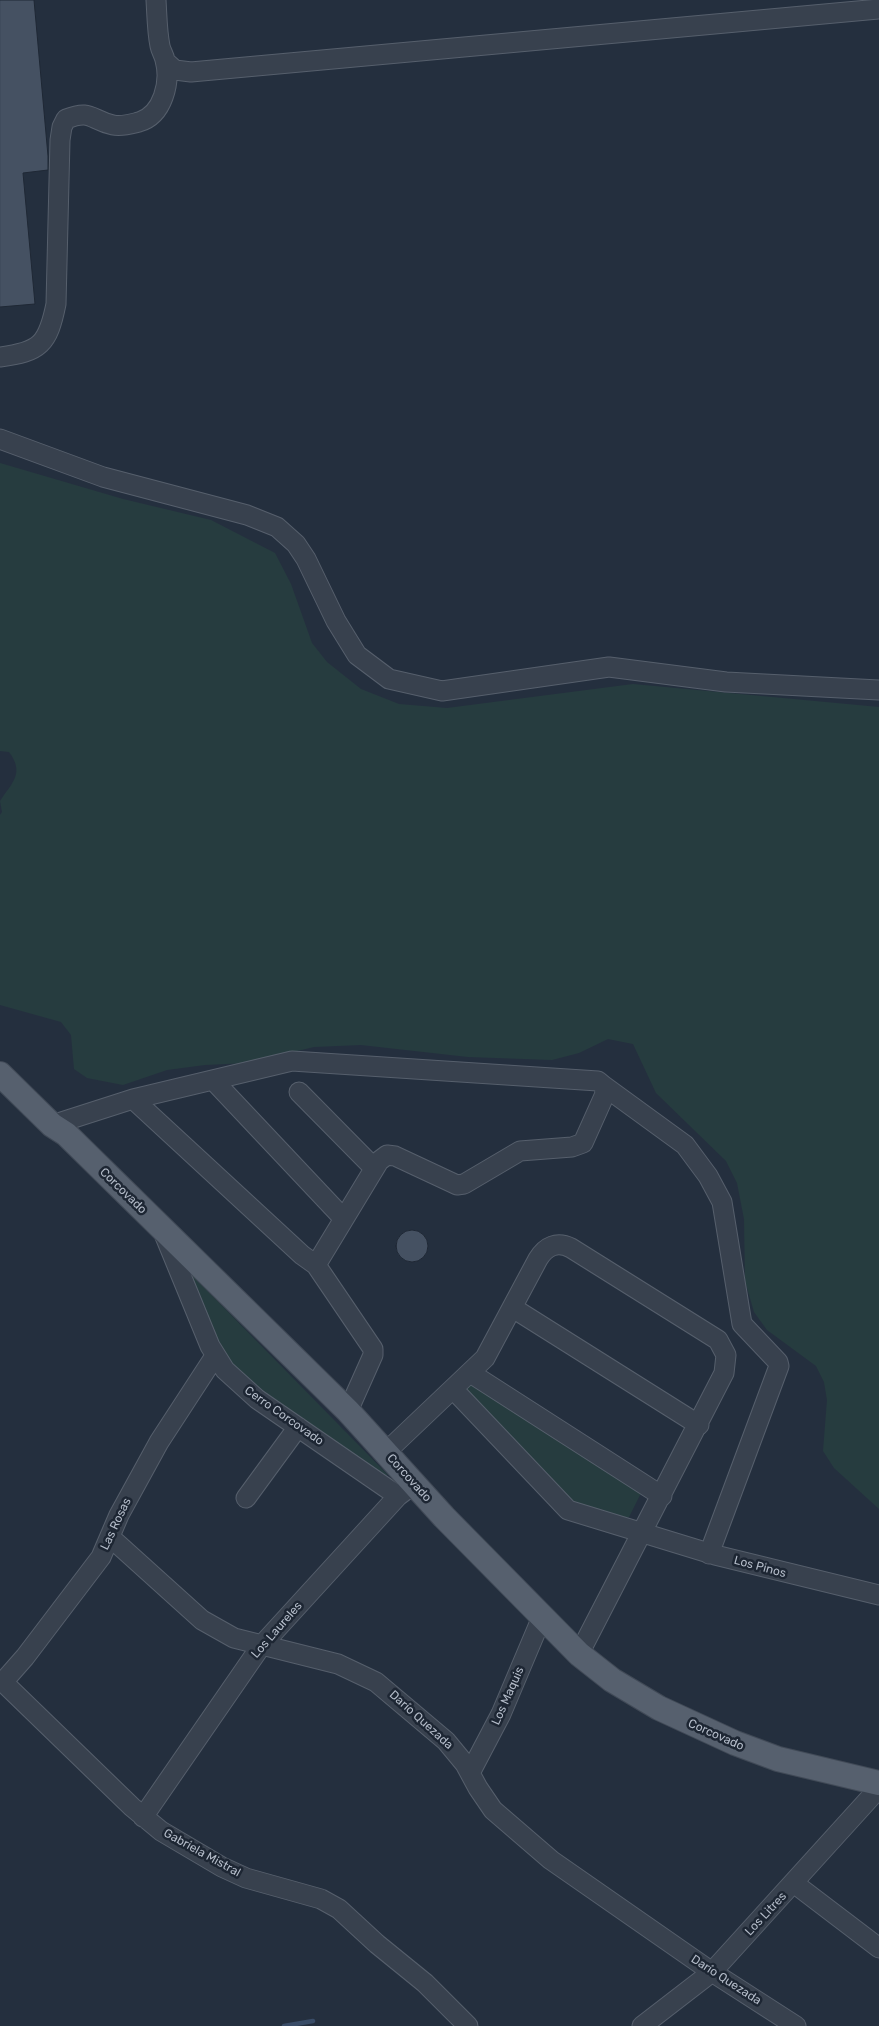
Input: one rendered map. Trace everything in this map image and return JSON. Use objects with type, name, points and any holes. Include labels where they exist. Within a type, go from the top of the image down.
[{"type":"main road","name":"Corcovado","points":[[0,1074],[52,1125],[66,1134],[348,1411],[386,1452],[406,1490],[444,1517],[579,1654],[612,1680],[659,1708],[735,1743],[778,1759],[879,1783]]},
{"type":"street","points":[[0,357],[33,350],[47,336],[52,325],[56,304],[60,149],[62,127],[66,119],[79,114],[92,115],[112,125],[128,125],[144,120],[161,104],[166,83],[166,62],[160,48],[156,0]]},
{"type":"street","points":[[166,62],[175,70],[191,72],[879,9]]},
{"type":"street","points":[[0,439],[103,477],[248,514],[277,527],[296,544],[306,559],[336,621],[357,655],[390,679],[442,691],[609,667],[726,682],[879,690]]},
{"type":"street","points":[[52,1125],[133,1099],[292,1061],[598,1081],[685,1145],[708,1176],[722,1202],[742,1324],[777,1359],[778,1369],[710,1554]]},
{"type":"street","points":[[213,1080],[344,1219]]},
{"type":"street","points":[[316,1265],[374,1168],[379,1161],[390,1154],[457,1185],[464,1184],[520,1152],[578,1146],[582,1143],[605,1094],[604,1086]]},
{"type":"street","points":[[299,1092],[374,1168]]},
{"type":"street","points":[[133,1099],[302,1255],[316,1265],[373,1349],[373,1354],[348,1411]]},
{"type":"street","name":"Cerro Corcovado","points":[[162,1229],[215,1356],[246,1391],[298,1427],[406,1490]]},
{"type":"street","points":[[386,1452],[472,1374],[490,1351],[541,1254],[552,1245],[562,1244],[572,1248],[713,1336],[724,1350],[726,1365],[699,1425],[579,1654]]},
{"type":"street","points":[[514,1308],[699,1425]]},
{"type":"street","name":"Las Rosas","points":[[3,1682],[90,1572],[110,1537],[119,1514],[159,1442],[215,1356]]},
{"type":"street","points":[[472,1374],[662,1496]]},
{"type":"street","name":"Los Pinos","points":[[454,1390],[568,1510],[710,1554],[879,1595]]},
{"type":"street","points":[[246,1498],[298,1427]]},
{"type":"street","name":"Los Laureles","points":[[143,1817],[261,1646],[406,1490]]},
{"type":"street","name":"Darío Quezada","points":[[110,1537],[202,1620],[226,1635],[261,1646],[338,1664],[376,1682],[446,1742],[470,1773],[493,1810],[551,1860],[712,1972],[796,2026]]},
{"type":"street","name":"Los Maquis","points":[[470,1773],[500,1714],[542,1618]]},
{"type":"street","name":"Gabriela Mistral","points":[[3,1682],[143,1817],[161,1831],[222,1867],[266,1885],[321,1899],[338,1909],[377,1944],[425,1982],[468,2026]]},
{"type":"street","name":"Los Litres","points":[[642,2026],[712,1972],[795,1884],[879,1788]]},
{"type":"street","points":[[795,1884],[879,1948]]},
{"type":"green space","points":[[0,463],[123,499],[211,520],[275,553],[291,584],[312,643],[327,662],[361,689],[399,704],[447,708],[633,684],[879,707],[879,1509],[834,1468],[823,1451],[827,1400],[824,1382],[816,1366],[767,1330],[754,1312],[745,1281],[744,1219],[737,1183],[726,1161],[656,1093],[633,1044],[608,1039],[579,1053],[552,1060],[468,1057],[361,1045],[314,1047],[247,1063],[205,1065],[167,1070],[123,1085],[87,1078],[74,1069],[71,1035],[61,1022],[0,1005],[0,815],[2,812],[0,801],[15,778],[16,766],[9,752],[0,751]]},
{"type":"green space","points":[[184,1267],[388,1475],[383,1475],[261,1396],[219,1354]]},
{"type":"green space","points":[[475,1383],[642,1491],[629,1517],[619,1520],[565,1504],[463,1390],[469,1384]]},
{"type":"building","points":[[0,0],[34,0],[48,170],[23,173],[35,304],[0,307]]},
{"type":"building","points":[[412,1230],[418,1231],[423,1235],[427,1240],[427,1252],[423,1257],[418,1261],[412,1262],[406,1261],[401,1257],[397,1252],[396,1246],[397,1240],[401,1235],[406,1231]]},
{"type":"waterway","points":[[284,2026],[313,2021]]}]
